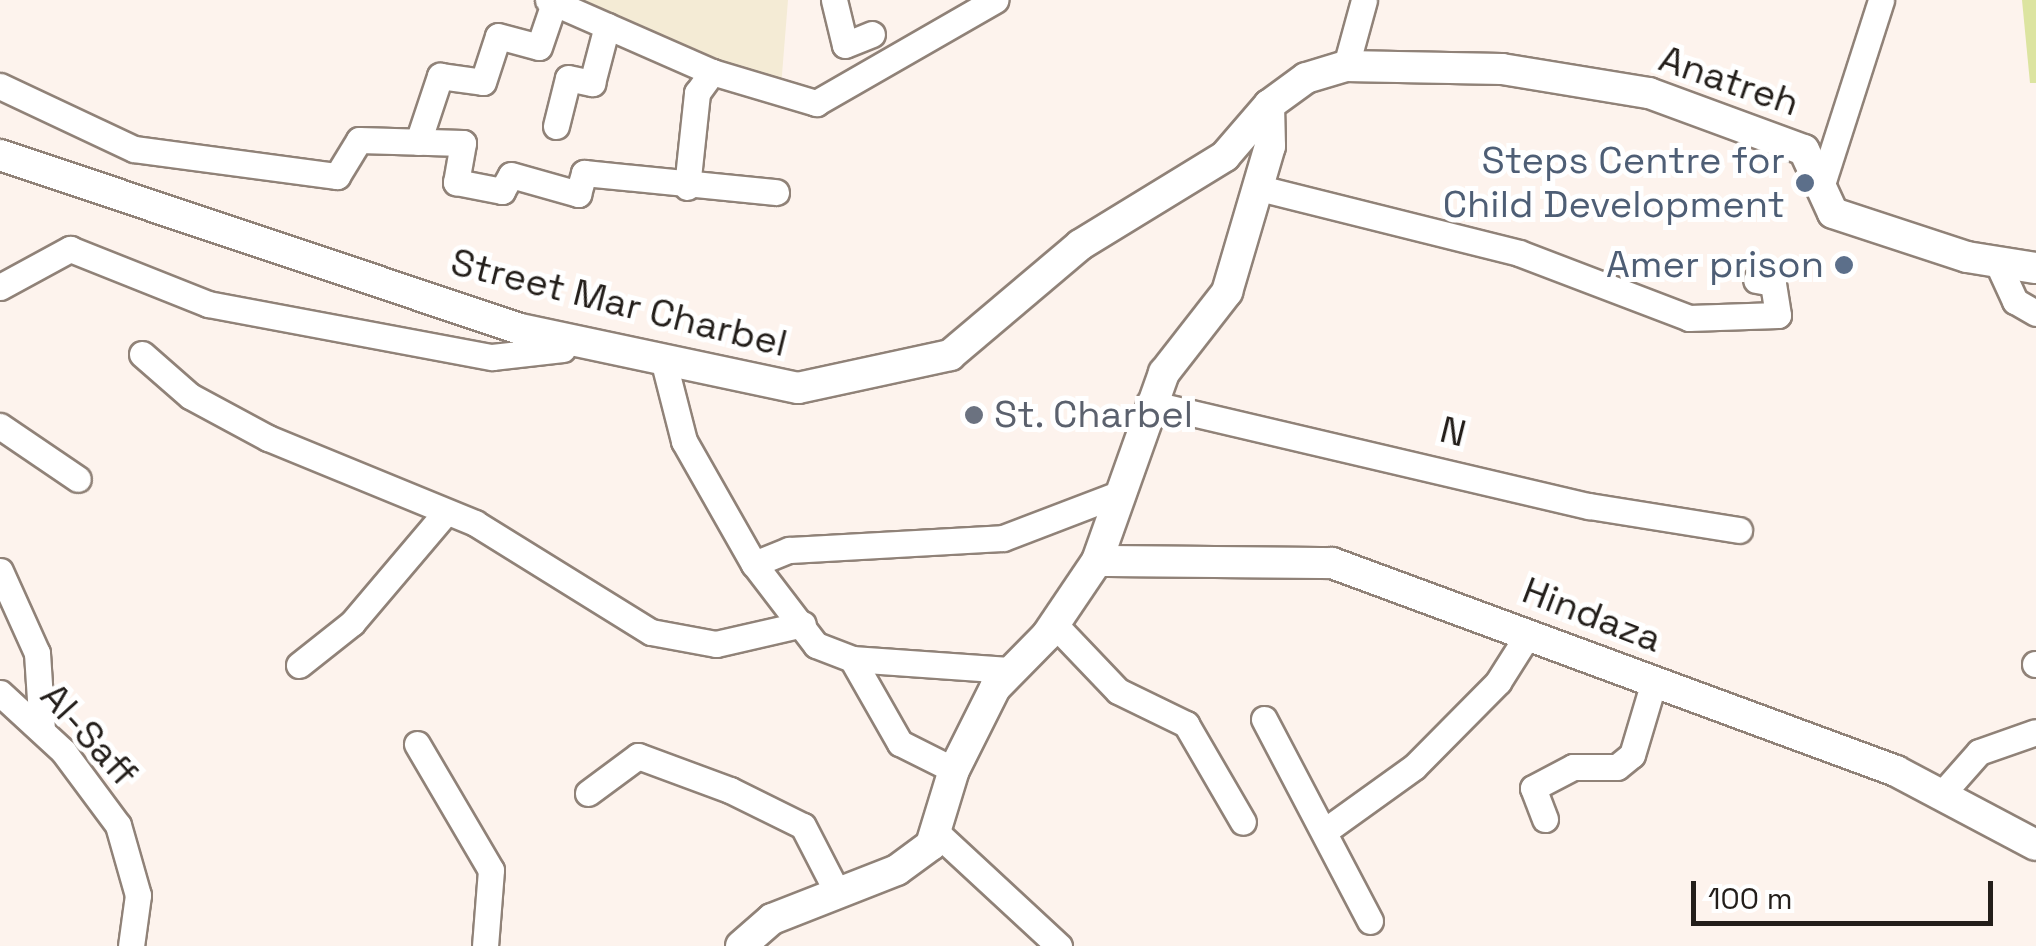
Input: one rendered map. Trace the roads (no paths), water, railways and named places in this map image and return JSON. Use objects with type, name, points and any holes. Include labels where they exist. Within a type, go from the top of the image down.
[{"type":"street","points":[[834,0],[844,45],[872,34]]},
{"type":"street","points":[[418,142],[440,76],[484,82],[498,36],[539,47],[551,1],[712,72],[816,103],[995,0]]},
{"type":"street","points":[[1346,66],[1364,0]]},
{"type":"street","points":[[1824,181],[1880,0]]},
{"type":"street","points":[[556,126],[568,78],[592,83],[606,26]]},
{"type":"street","name":"Street Mar Charbel","points":[[0,154],[520,328],[798,388],[950,355],[1080,245],[1225,156],[1269,105],[1306,78],[1346,66]]},
{"type":"street","name":"Anatreh","points":[[1346,66],[1502,69],[1649,93],[1804,150],[1824,181],[1833,212],[1998,264],[2036,268]]},
{"type":"street","points":[[687,187],[697,93],[712,72]]},
{"type":"street","points":[[0,86],[152,151],[337,176],[359,140],[463,143],[456,182],[502,191],[511,175],[578,194],[584,173],[687,187],[776,192]]},
{"type":"street","points":[[741,946],[772,919],[918,858],[938,834],[954,770],[1009,670],[1054,625],[1097,561],[1149,403],[1227,292],[1258,188],[1269,105]]},
{"type":"street","points":[[1258,188],[1519,253],[1690,318],[1778,316],[1773,283],[1756,280]]},
{"type":"street","points":[[3,280],[70,249],[208,304],[492,357],[539,345],[612,348]]},
{"type":"street","points":[[1998,264],[2015,301],[2036,313]]},
{"type":"street","points":[[142,354],[190,396],[268,438],[446,512],[599,592],[651,632],[716,644],[804,624]]},
{"type":"street","points":[[664,359],[684,440],[754,564],[804,624],[816,645],[852,659],[1009,670]]},
{"type":"street","name":"N","points":[[1149,403],[1589,506],[1739,530]]},
{"type":"street","points":[[0,426],[78,479]]},
{"type":"street","points":[[754,564],[789,550],[1004,538],[1118,494]]},
{"type":"street","points":[[299,665],[352,623],[446,512]]},
{"type":"street","name":"Hindaza","points":[[1097,561],[1332,563],[1529,633],[1942,795],[2036,845]]},
{"type":"street","points":[[0,571],[37,653],[42,732]]},
{"type":"street","points":[[1054,625],[1118,691],[1186,724],[1243,822]]},
{"type":"street","points":[[1329,828],[1414,767],[1498,682],[1529,633]]},
{"type":"street","points":[[852,659],[900,742],[954,770]]},
{"type":"street","points":[[1545,819],[1533,788],[1573,768],[1618,767],[1632,754],[1654,681]]},
{"type":"street","name":"Al-Saff","points":[[0,693],[42,732],[118,825],[138,895],[132,946]]},
{"type":"street","points":[[1264,718],[1329,828],[1370,921]]},
{"type":"street","points":[[1942,795],[1980,752],[2036,732]]},
{"type":"street","points":[[418,744],[491,870],[495,911],[485,946]]},
{"type":"street","points":[[588,793],[638,756],[730,790],[804,826],[836,890]]},
{"type":"street","points":[[938,834],[1059,946]]},
{"type":"place","name":"Steps Centre for Child Development","points":[[1805,183]]},
{"type":"place","name":"Amer prison","points":[[1844,265]]},
{"type":"place","name":"St. Charbel","points":[[974,415]]}]
